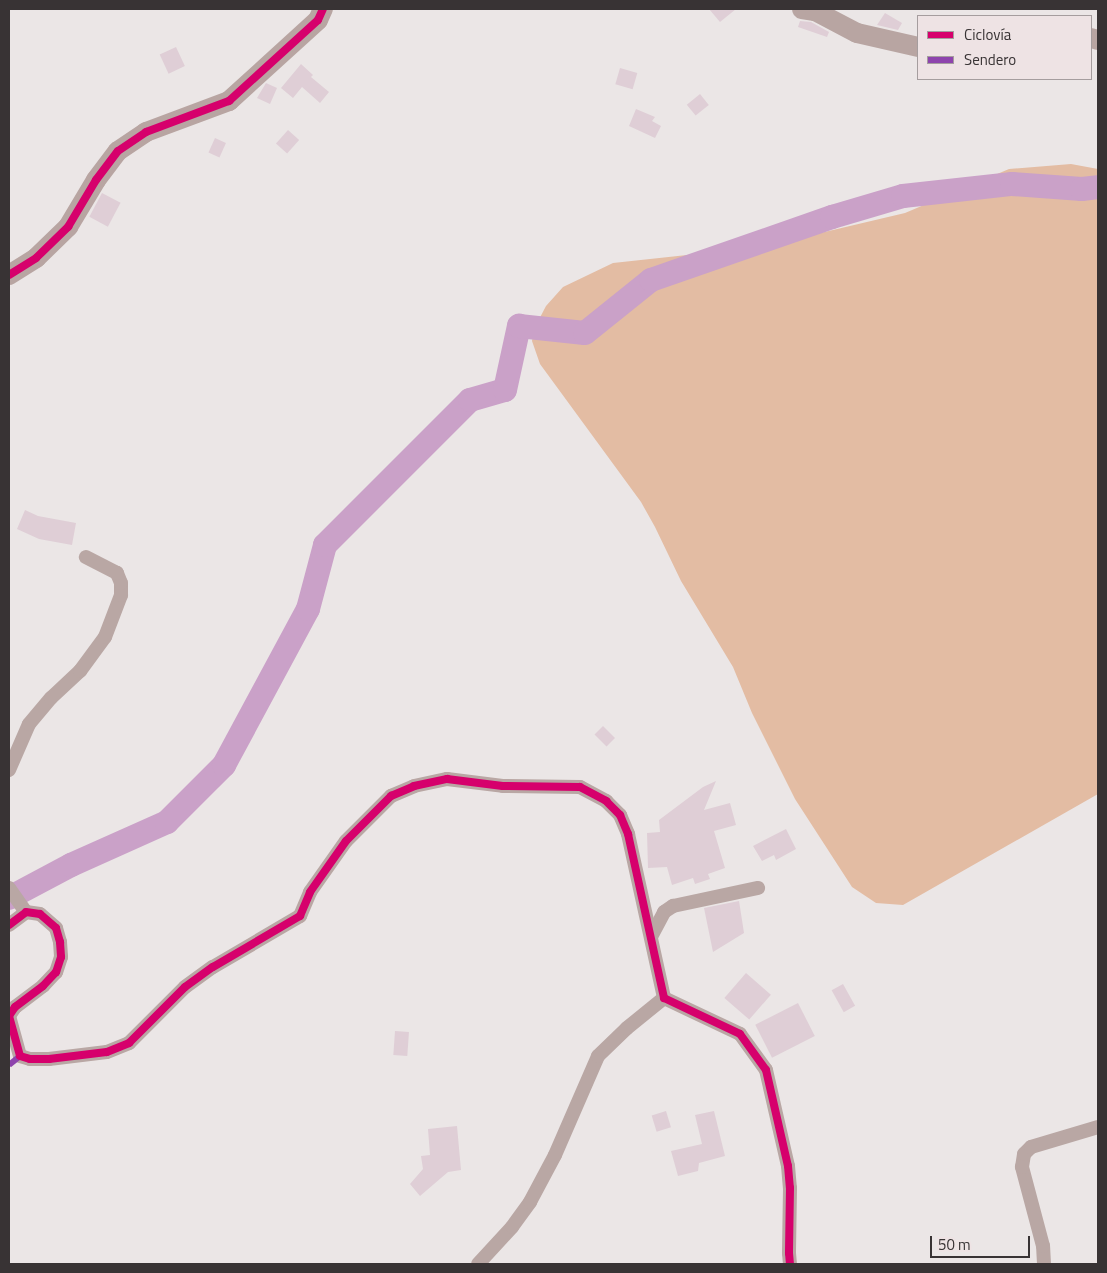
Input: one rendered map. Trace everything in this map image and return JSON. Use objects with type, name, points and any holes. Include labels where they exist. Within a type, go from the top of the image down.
[{"type":"street","points":[[9,275],[36,258],[68,227],[84,204],[96,180],[118,151],[146,132],[229,101],[318,20],[323,9]]},
{"type":"street","points":[[802,9],[815,11],[857,32],[917,47]]},
{"type":"street","points":[[9,770],[29,724],[51,698],[80,671],[105,636],[121,596],[121,583],[117,573],[86,557]]},
{"type":"street","points":[[9,925],[26,912],[40,914],[56,928],[61,957],[56,972],[43,986],[15,1006],[9,1016],[20,1056],[30,1059],[49,1059],[108,1052],[129,1043],[185,987],[213,967],[300,916],[310,892],[346,841],[391,796],[414,786],[447,779],[503,786],[580,787],[606,801],[620,815],[628,834],[635,870],[652,935],[664,998]]},
{"type":"street","points":[[9,888],[26,912]]},
{"type":"street","points":[[652,935],[664,912],[673,906],[758,888]]},
{"type":"street","points":[[478,1264],[512,1227],[530,1202],[555,1154],[598,1056],[627,1028],[664,998]]},
{"type":"street","points":[[664,998],[740,1034],[766,1070],[788,1166],[790,1188],[788,1253],[790,1264]]},
{"type":"street","points":[[1044,1264],[1043,1246],[1022,1167],[1024,1154],[1031,1146],[1098,1127]]},
{"type":"shaded area","points":[[1071,164],[1098,169],[1098,794],[903,905],[876,903],[852,887],[795,799],[752,713],[733,667],[681,581],[641,502],[540,364],[532,341],[534,329],[546,306],[563,287],[613,263],[761,247],[905,213],[1009,169]]},
{"type":"building","points":[[709,9],[736,9],[720,22]]},
{"type":"building","points":[[885,13],[902,23],[898,30],[877,25]]},
{"type":"building","points":[[800,21],[811,22],[829,32],[827,37],[798,27]]},
{"type":"building","points":[[176,47],[185,66],[169,74],[160,55]]},
{"type":"building","points":[[301,64],[313,75],[311,77],[329,92],[320,103],[302,87],[293,98],[281,88]]},
{"type":"building","points":[[620,68],[637,73],[633,89],[615,84]]},
{"type":"building","points":[[266,83],[277,88],[270,104],[257,98]]},
{"type":"building","points":[[700,94],[709,105],[696,116],[687,105]]},
{"type":"building","points":[[636,109],[655,117],[652,121],[661,126],[655,138],[629,126]]},
{"type":"building","points":[[288,130],[299,140],[287,153],[276,143]]},
{"type":"building","points":[[215,138],[226,143],[219,157],[208,153]]},
{"type":"building","points":[[102,193],[121,203],[108,227],[89,217]]},
{"type":"building","points":[[25,510],[38,516],[76,523],[72,545],[39,539],[17,529]]},
{"type":"building","points":[[603,726],[615,738],[607,747],[595,734]]},
{"type":"building","points":[[716,781],[704,810],[730,803],[736,825],[714,831],[725,868],[708,874],[710,879],[695,884],[693,878],[672,885],[667,867],[648,868],[647,833],[660,832],[659,820],[703,787]]},
{"type":"building","points":[[786,829],[796,849],[776,860],[774,855],[762,861],[753,846]]},
{"type":"building","points":[[739,901],[744,933],[713,952],[704,908]]},
{"type":"building","points":[[746,973],[771,995],[749,1020],[724,998]]},
{"type":"building","points":[[843,984],[855,1006],[844,1012],[832,990]]},
{"type":"building","points":[[798,1003],[815,1036],[772,1058],[755,1025]]},
{"type":"building","points":[[395,1031],[409,1032],[407,1056],[393,1055]]},
{"type":"building","points":[[666,1111],[671,1127],[657,1132],[652,1115]]},
{"type":"building","points":[[714,1111],[725,1156],[699,1163],[698,1171],[678,1176],[671,1151],[702,1144],[695,1115]]},
{"type":"building","points":[[457,1126],[461,1170],[448,1172],[420,1196],[410,1184],[423,1169],[421,1156],[430,1155],[428,1129]]},
{"type":"waterway","points":[[9,898],[71,865],[167,822],[224,765],[308,609],[325,545],[470,400],[505,390],[519,326],[585,333],[651,280],[832,217],[903,196],[1012,184],[1082,189],[1098,187]]},
{"type":"marked path","points":[[9,1065],[20,1056]]},
{"type":"cycle path","points":[[9,275],[36,258],[68,227],[96,180],[118,151],[146,132],[229,101],[318,20],[323,9]]},
{"type":"cycle path","points":[[9,925],[26,912],[40,914],[56,928],[60,942],[61,957],[56,972],[43,986],[15,1007],[9,1016],[20,1056],[30,1059],[49,1059],[107,1052],[129,1043],[185,987],[213,967],[300,916],[310,892],[346,841],[391,796],[414,786],[447,779],[503,786],[580,787],[606,801],[620,815],[628,834],[664,998],[740,1034],[766,1070],[788,1166],[790,1188],[790,1264]]}]
